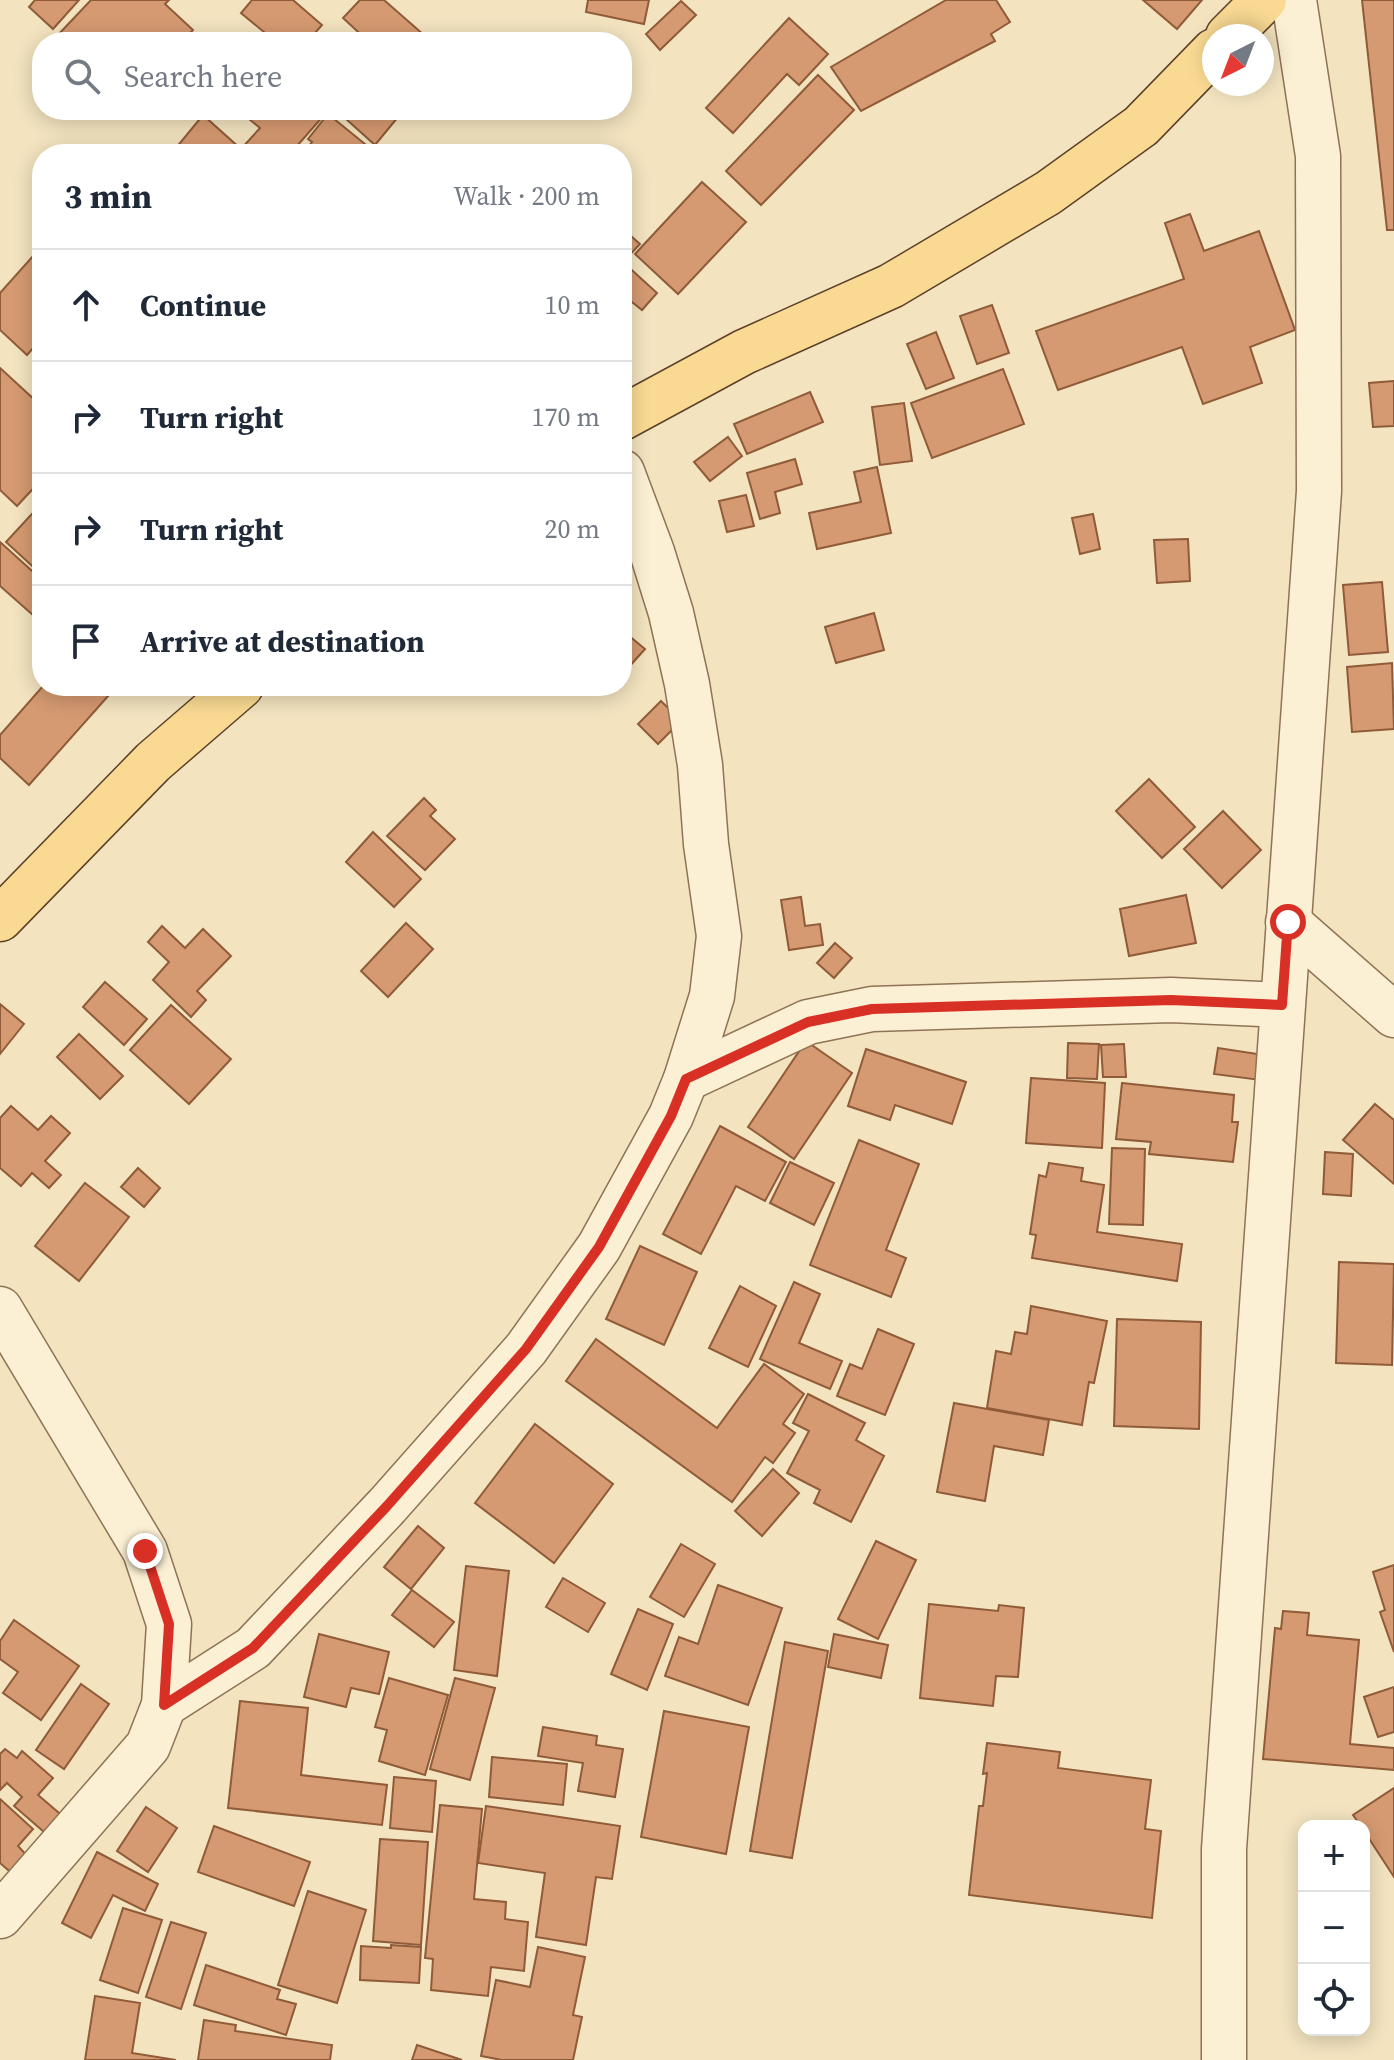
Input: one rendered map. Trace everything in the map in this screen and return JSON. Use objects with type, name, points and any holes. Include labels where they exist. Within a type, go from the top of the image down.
[{"type":"main road","points":[[1240,24],[1264,0]]},
{"type":"main road","points":[[632,413],[744,352],[891,286],[1048,193],[1141,126],[1202,63]]},
{"type":"main road","points":[[0,919],[153,762],[229,696]]},
{"type":"street","points":[[1224,2060],[1224,1849],[1319,491],[1318,156],[1294,0]]},
{"type":"street","points":[[164,1705],[253,1648],[387,1506],[526,1349],[599,1247],[671,1116],[686,1079],[712,996],[719,936],[706,844],[700,765],[687,684],[666,597],[632,500]]},
{"type":"street","points":[[1288,922],[1394,1015]]},
{"type":"street","points":[[686,1079],[808,1022],[872,1009],[1171,1000],[1282,1005]]},
{"type":"street","points":[[0,1309],[145,1551],[169,1624],[164,1705],[148,1746],[0,1916]]},
{"type":"building","points":[[35,0],[79,0],[53,29],[29,7]]},
{"type":"building","points":[[91,0],[169,0],[165,4],[193,30],[191,32],[61,32]]},
{"type":"building","points":[[252,0],[293,0],[322,25],[316,32],[264,32],[241,13]]},
{"type":"building","points":[[360,0],[384,0],[421,32],[358,32],[343,18]]},
{"type":"building","points":[[588,0],[649,0],[644,24],[586,12]]},
{"type":"building","points":[[946,0],[996,0],[1010,22],[991,34],[995,41],[861,111],[831,67]]},
{"type":"building","points":[[1143,0],[1202,0],[1177,29]]},
{"type":"building","points":[[1362,0],[1394,0],[1394,230],[1387,230]]},
{"type":"building","points":[[681,1],[696,15],[660,50],[646,34]]},
{"type":"building","points":[[789,18],[828,54],[799,85],[787,74],[733,133],[706,108]]},
{"type":"building","points":[[818,75],[854,110],[761,205],[726,171]]},
{"type":"building","points":[[199,120],[209,120],[235,144],[179,144]]},
{"type":"building","points":[[250,120],[320,120],[299,144],[246,144],[260,128]]},
{"type":"building","points":[[323,120],[335,120],[365,144],[310,144],[308,139]]},
{"type":"building","points":[[347,120],[396,120],[374,144]]},
{"type":"building","points":[[702,182],[746,222],[678,294],[635,254]]},
{"type":"building","points":[[1190,214],[1204,251],[1259,231],[1295,330],[1250,347],[1262,383],[1203,404],[1182,347],[1058,390],[1036,331],[1184,279],[1165,223]]},
{"type":"building","points":[[632,237],[640,244],[632,252]]},
{"type":"building","points":[[32,257],[32,349],[27,355],[0,330],[0,293]]},
{"type":"building","points":[[632,270],[657,293],[642,310],[632,302]]},
{"type":"building","points":[[992,305],[1009,353],[977,364],[960,316]]},
{"type":"building","points":[[936,332],[954,378],[926,389],[907,344]]},
{"type":"building","points":[[0,368],[32,397],[32,490],[17,506],[0,490]]},
{"type":"building","points":[[1003,369],[1024,424],[932,458],[911,403]]},
{"type":"building","points":[[1394,381],[1394,426],[1373,427],[1369,383]]},
{"type":"building","points":[[810,392],[823,422],[747,454],[734,424]]},
{"type":"building","points":[[904,403],[912,461],[880,465],[872,407]]},
{"type":"building","points":[[728,437],[742,456],[710,481],[694,462]]},
{"type":"building","points":[[795,459],[802,484],[775,492],[780,513],[760,519],[747,473]]},
{"type":"building","points":[[877,467],[891,533],[817,549],[809,513],[861,502],[854,472]]},
{"type":"building","points":[[746,495],[754,526],[727,532],[719,501]]},
{"type":"building","points":[[32,514],[32,566],[6,542]]},
{"type":"building","points":[[1093,514],[1100,549],[1080,554],[1072,518]]},
{"type":"building","points":[[1188,539],[1190,581],[1157,583],[1154,540]]},
{"type":"building","points":[[0,542],[32,571],[32,614],[0,586]]},
{"type":"building","points":[[1382,582],[1388,652],[1349,655],[1343,585]]},
{"type":"building","points":[[874,613],[884,650],[836,663],[825,627]]},
{"type":"building","points":[[632,638],[645,649],[632,664]]},
{"type":"building","points":[[1392,663],[1394,729],[1352,732],[1347,667]]},
{"type":"building","points":[[34,696],[108,696],[29,785],[0,758],[0,735]]},
{"type":"building","points":[[661,701],[681,721],[658,744],[638,724]]},
{"type":"building","points":[[1149,779],[1195,827],[1162,858],[1116,811]]},
{"type":"building","points":[[424,798],[436,810],[430,816],[455,839],[425,870],[387,836]]},
{"type":"building","points":[[1223,811],[1261,850],[1222,888],[1184,849]]},
{"type":"building","points":[[373,832],[421,879],[394,907],[346,862]]},
{"type":"building","points":[[1186,895],[1196,943],[1129,956],[1120,909]]},
{"type":"building","points":[[801,897],[805,926],[820,924],[823,945],[789,950],[781,900]]},
{"type":"building","points":[[406,923],[433,949],[388,997],[361,971]]},
{"type":"building","points":[[162,926],[185,948],[203,929],[231,956],[197,991],[206,1000],[191,1017],[153,980],[169,962],[148,942]]},
{"type":"building","points":[[835,943],[852,958],[834,978],[817,963]]},
{"type":"building","points":[[105,982],[147,1019],[124,1045],[83,1007]]},
{"type":"building","points":[[0,1004],[24,1024],[0,1054]]},
{"type":"building","points":[[171,1005],[231,1059],[189,1104],[130,1050]]},
{"type":"building","points":[[79,1034],[123,1076],[100,1099],[57,1057]]},
{"type":"building","points":[[806,1041],[852,1073],[794,1159],[748,1127]]},
{"type":"building","points":[[1068,1043],[1099,1044],[1097,1079],[1067,1078]]},
{"type":"building","points":[[1124,1044],[1126,1077],[1103,1077],[1101,1045]]},
{"type":"building","points":[[1218,1048],[1264,1055],[1260,1080],[1214,1074]]},
{"type":"building","points":[[866,1049],[966,1082],[952,1124],[895,1105],[890,1120],[848,1106]]},
{"type":"building","points":[[1031,1078],[1105,1083],[1102,1148],[1026,1143]]},
{"type":"building","points":[[1122,1083],[1234,1095],[1232,1122],[1238,1122],[1233,1162],[1149,1154],[1151,1142],[1116,1139]]},
{"type":"building","points":[[1375,1104],[1394,1120],[1394,1184],[1343,1140]]},
{"type":"building","points":[[11,1106],[38,1130],[51,1116],[70,1133],[45,1161],[61,1175],[49,1188],[32,1173],[21,1186],[0,1168],[0,1118]]},
{"type":"building","points":[[720,1126],[786,1162],[765,1201],[736,1186],[701,1254],[663,1234]]},
{"type":"building","points":[[859,1140],[919,1164],[886,1250],[906,1258],[891,1297],[810,1265]]},
{"type":"building","points":[[1112,1148],[1145,1149],[1143,1225],[1109,1224]]},
{"type":"building","points":[[1325,1152],[1353,1154],[1351,1196],[1323,1194]]},
{"type":"building","points":[[790,1162],[834,1183],[814,1225],[770,1203]]},
{"type":"building","points":[[1049,1163],[1083,1168],[1081,1181],[1104,1185],[1097,1232],[1182,1244],[1177,1281],[1032,1258],[1036,1235],[1030,1234],[1039,1175],[1046,1177]]},
{"type":"building","points":[[138,1168],[160,1188],[144,1207],[121,1187]]},
{"type":"building","points":[[85,1183],[129,1217],[79,1281],[35,1246]]},
{"type":"building","points":[[640,1246],[697,1272],[664,1345],[606,1319]]},
{"type":"building","points":[[1339,1262],[1394,1264],[1392,1365],[1336,1363]]},
{"type":"building","points":[[794,1282],[820,1294],[799,1343],[842,1361],[830,1389],[760,1359]]},
{"type":"building","points":[[740,1286],[776,1306],[748,1367],[709,1348]]},
{"type":"building","points":[[1031,1306],[1107,1321],[1094,1383],[1089,1382],[1082,1425],[987,1408],[996,1351],[1011,1354],[1015,1332],[1027,1334]]},
{"type":"building","points":[[1117,1319],[1201,1322],[1199,1429],[1114,1426]]},
{"type":"building","points":[[878,1329],[914,1344],[885,1415],[837,1396],[850,1364],[862,1369]]},
{"type":"building","points":[[596,1339],[717,1428],[764,1364],[804,1394],[783,1424],[795,1433],[773,1463],[765,1457],[732,1502],[566,1381]]},
{"type":"building","points":[[808,1394],[865,1423],[856,1440],[884,1456],[851,1522],[814,1503],[820,1490],[787,1473],[809,1431],[793,1423]]},
{"type":"building","points":[[954,1403],[1049,1420],[1043,1455],[994,1446],[985,1501],[937,1492]]},
{"type":"building","points":[[535,1424],[613,1484],[554,1563],[475,1503]]},
{"type":"building","points":[[773,1469],[799,1493],[762,1536],[735,1511]]},
{"type":"building","points":[[418,1526],[444,1548],[411,1589],[384,1567]]},
{"type":"building","points":[[876,1541],[916,1560],[878,1639],[838,1619]]},
{"type":"building","points":[[681,1544],[715,1564],[684,1617],[650,1597]]},
{"type":"building","points":[[1394,1565],[1394,1652],[1380,1612],[1385,1610],[1373,1572]]},
{"type":"building","points":[[466,1566],[509,1571],[497,1676],[454,1670]]},
{"type":"building","points":[[563,1578],[605,1603],[588,1632],[546,1607]]},
{"type":"building","points":[[718,1585],[782,1608],[748,1705],[665,1676],[679,1637],[698,1644]]},
{"type":"building","points":[[412,1590],[454,1622],[434,1647],[392,1615]]},
{"type":"building","points":[[929,1604],[998,1611],[999,1605],[1024,1608],[1018,1677],[996,1676],[993,1706],[920,1698]]},
{"type":"building","points":[[638,1609],[673,1624],[647,1690],[611,1674]]},
{"type":"building","points":[[1283,1611],[1309,1613],[1307,1635],[1359,1640],[1350,1744],[1394,1748],[1394,1770],[1263,1759],[1275,1628],[1281,1629]]},
{"type":"building","points":[[14,1620],[79,1666],[41,1720],[3,1693],[18,1672],[0,1659],[0,1641]]},
{"type":"building","points":[[319,1634],[389,1652],[379,1694],[351,1688],[346,1707],[304,1697]]},
{"type":"building","points":[[834,1634],[888,1645],[881,1678],[828,1667]]},
{"type":"building","points":[[785,1642],[828,1651],[792,1858],[750,1851]]},
{"type":"building","points":[[389,1678],[448,1695],[425,1775],[379,1761],[387,1730],[375,1727]]},
{"type":"building","points":[[455,1678],[495,1688],[470,1780],[430,1769]]},
{"type":"building","points":[[81,1684],[109,1704],[64,1769],[36,1750]]},
{"type":"building","points":[[1394,1687],[1394,1732],[1378,1737],[1364,1697]]},
{"type":"building","points":[[240,1701],[308,1708],[301,1775],[387,1785],[382,1825],[228,1808]]},
{"type":"building","points":[[664,1711],[749,1727],[726,1854],[641,1837]]},
{"type":"building","points":[[543,1727],[597,1736],[596,1745],[623,1749],[615,1797],[578,1791],[583,1763],[538,1756]]},
{"type":"building","points":[[987,1743],[1060,1752],[1058,1768],[1151,1780],[1145,1829],[1161,1831],[1152,1918],[969,1895],[979,1806],[983,1806],[987,1773],[983,1774]]},
{"type":"building","points":[[5,1749],[17,1758],[22,1751],[53,1778],[38,1795],[66,1819],[51,1838],[14,1806],[22,1797],[7,1783],[0,1790],[0,1754]]},
{"type":"building","points":[[492,1757],[567,1764],[563,1805],[489,1797]]},
{"type":"building","points":[[394,1777],[436,1781],[432,1832],[390,1828]]},
{"type":"building","points":[[1394,1788],[1394,1877],[1370,1840],[1370,1820],[1357,1820],[1353,1815]]},
{"type":"building","points":[[0,1799],[33,1829],[18,1846],[30,1859],[15,1876],[0,1863]]},
{"type":"building","points":[[440,1805],[482,1809],[474,1899],[506,1902],[505,1919],[528,1922],[524,1971],[491,1967],[488,1996],[431,1990],[433,1959],[425,1958]]},
{"type":"building","points":[[486,1806],[620,1826],[612,1879],[596,1877],[586,1945],[536,1937],[545,1873],[478,1863]]},
{"type":"building","points":[[146,1807],[177,1828],[148,1872],[117,1851]]},
{"type":"building","points":[[214,1826],[310,1862],[294,1906],[198,1872]]},
{"type":"building","points":[[380,1839],[428,1842],[421,1945],[373,1941]]},
{"type":"building","points":[[97,1852],[158,1884],[145,1911],[113,1895],[91,1938],[62,1923]]},
{"type":"building","points":[[308,1891],[366,1910],[337,2003],[278,1985]]},
{"type":"building","points":[[123,1908],[162,1920],[138,1993],[100,1980]]},
{"type":"building","points":[[171,1922],[206,1933],[181,2009],[146,1997]]},
{"type":"building","points":[[391,1945],[421,1947],[419,1983],[360,1980],[361,1946],[391,1948]]},
{"type":"building","points":[[538,1947],[585,1957],[573,2015],[582,2017],[573,2060],[502,2060],[481,2056],[496,1980],[530,1987]]},
{"type":"building","points":[[206,1965],[280,1990],[277,1999],[296,2004],[286,2035],[194,2005]]},
{"type":"building","points":[[95,1996],[140,2003],[132,2053],[176,2060],[85,2060]]},
{"type":"building","points":[[204,2020],[236,2025],[235,2031],[332,2045],[330,2060],[198,2060]]},
{"type":"building","points":[[417,2045],[462,2060],[412,2060]]},
{"type":"route","points":[[145,1551],[169,1624],[164,1705],[253,1648],[387,1506],[526,1349],[599,1247],[671,1116],[686,1079],[808,1022],[872,1009],[1171,1000],[1282,1005],[1288,922]]}]
